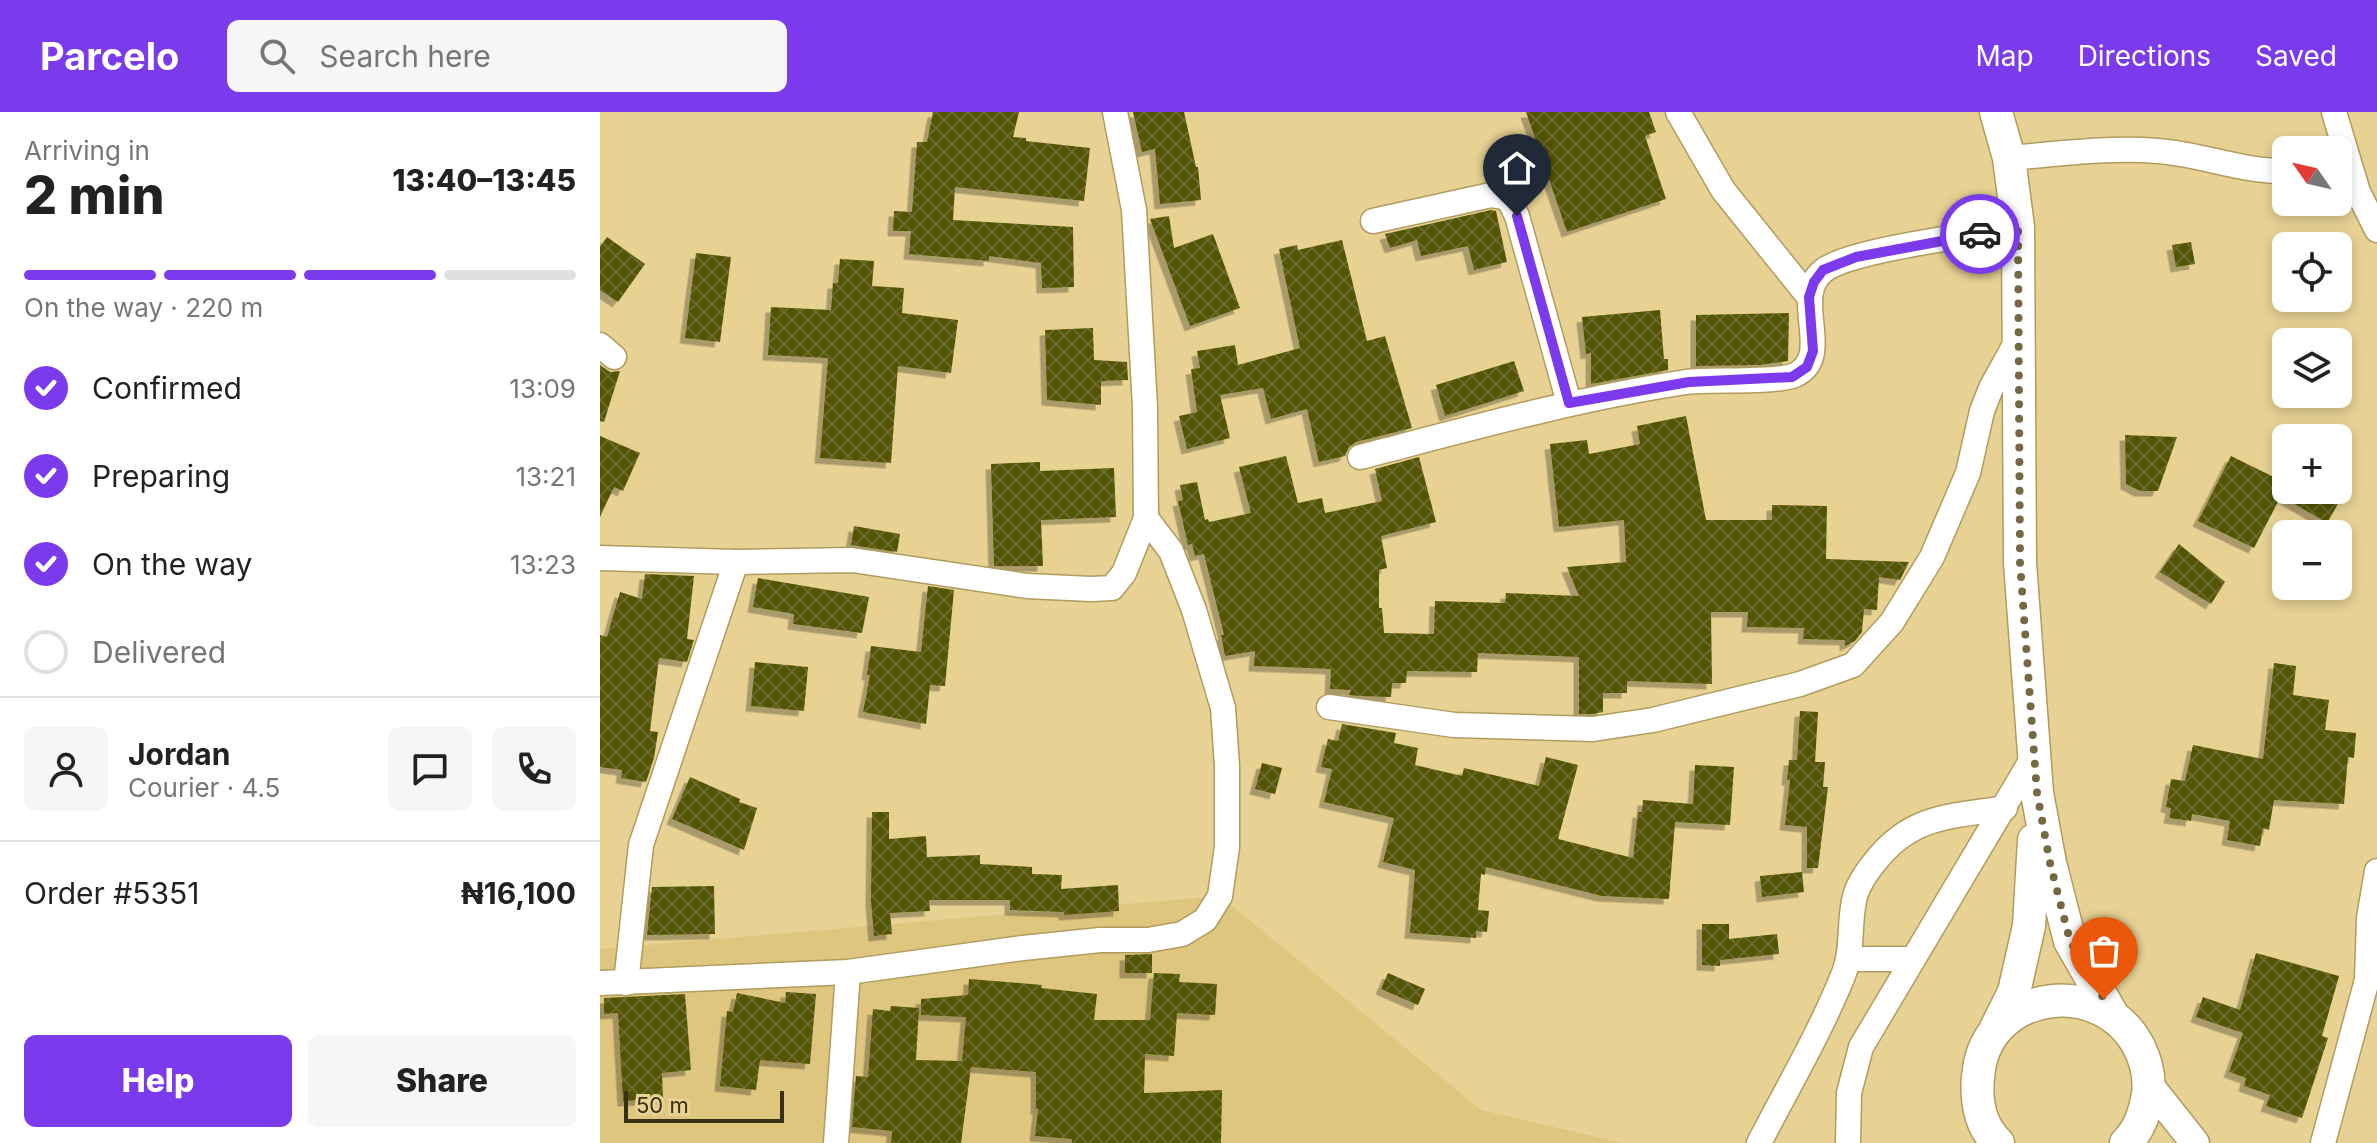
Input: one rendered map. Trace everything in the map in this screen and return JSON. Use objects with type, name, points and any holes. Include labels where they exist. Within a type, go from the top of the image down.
[{"type":"main road","points":[[1996,112],[2009,158],[2018,227],[2020,563],[2037,793],[2050,863],[2070,941],[2113,1016]]},
{"type":"main road","points":[[1998,1143],[1980,1114],[1976,1087],[1980,1060],[2014,992],[2029,926],[2037,793]]},
{"type":"main road","points":[[1992,1036],[2011,1016],[2036,1004],[2062,999],[2089,1003],[2113,1016],[2133,1034],[2145,1059],[2149,1085],[2145,1112],[2133,1137],[2126,1143]]},
{"type":"street","points":[[600,558],[736,562],[852,560],[1027,586],[1112,588],[1124,573],[1146,518],[1145,407],[1134,210],[1115,112]]},
{"type":"street","points":[[1678,112],[1723,190],[1809,297]]},
{"type":"street","points":[[2334,112],[2338,136]]},
{"type":"street","points":[[2009,158],[2115,150],[2158,151],[2196,155],[2262,172],[2272,172]]},
{"type":"street","points":[[2367,188],[2377,230]]},
{"type":"street","points":[[1373,221],[1491,195],[1508,198],[1517,216],[1569,403]]},
{"type":"street","points":[[1360,457],[1569,403],[1689,382],[1792,377],[1807,367],[1813,351],[1809,297],[1814,282],[1823,270],[1856,257],[2018,227]]},
{"type":"street","points":[[1329,707],[1454,725],[1593,729],[1653,720],[1800,684],[1853,665],[1892,622],[1932,557],[1968,473],[1982,411],[1991,388],[2018,339]]},
{"type":"street","points":[[600,983],[848,972],[1023,948],[1100,940],[1148,940],[1182,934],[1205,920],[1220,896],[1227,847],[1223,708],[1194,610],[1171,551],[1146,518]]},
{"type":"street","points":[[626,983],[641,845],[736,562]]},
{"type":"street","points":[[1848,1143],[1849,1093],[1861,1047],[2034,756]]},
{"type":"street","points":[[1759,1143],[1837,991],[1850,959],[1854,898],[1884,850],[1907,831],[1932,820],[2005,808]]},
{"type":"street","points":[[2323,1143],[2372,980],[2369,918],[2377,871]]},
{"type":"street","points":[[1850,959],[1912,959]]},
{"type":"street","points":[[836,1143],[848,972]]},
{"type":"street","points":[[2149,1085],[2195,1143]]},
{"type":"shaded area","points":[[1220,896],[1481,1110],[1622,1143],[600,1143],[600,949]]},
{"type":"building","points":[[933,112],[1019,112],[1013,137],[1090,148],[1084,201],[955,187],[953,220],[1073,227],[1074,287],[1042,288],[1041,263],[989,256],[989,261],[909,254],[911,231],[893,231],[894,211],[912,212],[917,142],[927,142]]},
{"type":"building","points":[[1133,112],[1184,112],[1198,167],[1201,200],[1160,204],[1155,149],[1142,152]]},
{"type":"building","points":[[1526,112],[1649,112],[1656,132],[1645,136],[1666,199],[1567,232]]},
{"type":"building","points":[[1496,211],[1507,262],[1474,270],[1468,246],[1421,256],[1417,240],[1390,248],[1385,234]]},
{"type":"building","points":[[1169,216],[1174,248],[1213,234],[1240,308],[1190,326],[1150,219]]},
{"type":"building","points":[[607,237],[645,264],[618,302],[600,290],[600,247]]},
{"type":"building","points":[[1342,240],[1367,341],[1385,336],[1412,428],[1356,442],[1349,447],[1345,456],[1319,462],[1307,409],[1271,419],[1263,388],[1220,395],[1230,438],[1187,449],[1179,416],[1197,412],[1191,369],[1200,368],[1197,351],[1235,345],[1238,365],[1300,348],[1279,249],[1297,245],[1298,250]]},
{"type":"building","points":[[2191,242],[2195,264],[2176,267],[2172,245]]},
{"type":"building","points":[[696,253],[731,257],[720,342],[685,338]]},
{"type":"building","points":[[840,259],[874,261],[872,286],[904,288],[902,313],[958,320],[951,373],[898,366],[891,463],[820,458],[828,358],[768,355],[771,307],[831,310],[833,283],[838,283]]},
{"type":"building","points":[[1660,310],[1664,359],[1668,359],[1668,370],[1591,384],[1591,353],[1586,354],[1582,317]]},
{"type":"building","points":[[1789,313],[1788,361],[1759,365],[1696,366],[1696,315]]},
{"type":"building","points":[[1093,328],[1094,360],[1127,362],[1128,380],[1101,381],[1101,405],[1047,400],[1045,330]]},
{"type":"building","points":[[1514,361],[1524,391],[1445,416],[1436,385]]},
{"type":"building","points":[[600,365],[610,372],[620,371],[604,422],[600,421]]},
{"type":"building","points":[[1686,416],[1706,520],[1772,520],[1772,505],[1827,506],[1826,559],[1909,562],[1900,580],[1879,577],[1877,610],[1864,609],[1862,632],[1855,641],[1845,646],[1845,640],[1803,639],[1804,628],[1747,627],[1748,612],[1711,612],[1712,684],[1627,681],[1627,693],[1603,693],[1603,712],[1592,714],[1579,714],[1579,657],[1478,653],[1477,672],[1407,671],[1406,683],[1392,683],[1391,697],[1349,695],[1351,690],[1330,689],[1331,669],[1254,666],[1255,651],[1225,656],[1221,635],[1224,635],[1204,554],[1195,556],[1192,544],[1188,545],[1178,501],[1183,500],[1180,485],[1197,482],[1205,520],[1209,522],[1251,513],[1239,467],[1286,456],[1298,503],[1322,498],[1325,513],[1382,501],[1375,469],[1419,457],[1436,522],[1381,536],[1387,568],[1379,570],[1379,608],[1382,608],[1384,633],[1434,634],[1435,601],[1505,603],[1506,593],[1579,596],[1567,567],[1626,562],[1624,520],[1559,527],[1550,444],[1587,440],[1589,454],[1640,444],[1637,426]]},
{"type":"building","points":[[2125,435],[2177,437],[2158,491],[2140,491],[2126,484]]},
{"type":"building","points":[[600,436],[640,453],[623,491],[614,487],[600,517]]},
{"type":"building","points":[[2231,456],[2272,476],[2272,504],[2277,504],[2254,548],[2198,521]]},
{"type":"building","points":[[1040,462],[1040,471],[1114,468],[1116,517],[1041,520],[1043,566],[994,566],[991,464]]},
{"type":"building","points":[[2295,504],[2338,504],[2329,520],[2322,520]]},
{"type":"building","points":[[854,526],[900,534],[897,552],[851,545]]},
{"type":"building","points":[[2179,544],[2225,582],[2211,604],[2160,572]]},
{"type":"building","points":[[645,574],[694,576],[687,639],[694,640],[687,662],[659,658],[650,731],[658,732],[646,782],[621,778],[622,770],[600,767],[600,635],[607,637],[620,592],[642,599]]},
{"type":"building","points":[[758,578],[869,597],[862,633],[793,624],[794,614],[753,607]]},
{"type":"building","points":[[928,586],[954,590],[945,686],[930,685],[926,724],[863,712],[870,675],[867,675],[871,646],[921,652]]},
{"type":"building","points":[[755,662],[808,667],[804,711],[751,706]]},
{"type":"building","points":[[2274,663],[2296,666],[2293,695],[2329,700],[2325,730],[2356,733],[2354,758],[2348,757],[2344,804],[2274,800],[2269,830],[2263,828],[2260,846],[2227,840],[2230,821],[2192,814],[2191,821],[2169,818],[2171,808],[2166,807],[2171,779],[2185,781],[2193,745],[2263,759]]},
{"type":"building","points":[[1800,711],[1818,712],[1815,762],[1825,762],[1823,787],[1828,787],[1818,868],[1807,868],[1807,827],[1785,825],[1789,760],[1797,760]]},
{"type":"building","points":[[1342,724],[1396,733],[1394,743],[1418,748],[1415,765],[1462,776],[1464,768],[1539,786],[1546,757],[1578,765],[1558,839],[1633,858],[1638,812],[1642,812],[1643,800],[1693,804],[1695,765],[1734,767],[1730,825],[1675,822],[1669,899],[1602,896],[1486,867],[1485,875],[1481,874],[1478,910],[1489,911],[1487,932],[1476,931],[1476,938],[1410,933],[1415,870],[1383,862],[1394,818],[1324,802],[1332,769],[1321,767],[1328,739],[1338,741]]},
{"type":"building","points":[[1262,763],[1282,768],[1275,794],[1255,789]]},
{"type":"building","points":[[690,777],[757,808],[744,850],[672,819]]},
{"type":"building","points":[[872,812],[889,812],[889,839],[926,836],[927,857],[980,855],[980,864],[1032,867],[1032,874],[1062,875],[1061,889],[1118,885],[1119,911],[1064,915],[1064,912],[1010,910],[1010,900],[929,900],[930,911],[890,913],[892,934],[874,936],[871,901]]},
{"type":"building","points":[[1802,872],[1804,892],[1762,897],[1760,876]]},
{"type":"building","points":[[714,886],[715,934],[647,935],[652,887]]},
{"type":"building","points":[[1702,924],[1729,924],[1729,939],[1777,934],[1779,954],[1720,960],[1720,966],[1702,965]]},
{"type":"building","points":[[2256,953],[2339,976],[2322,1036],[2328,1038],[2302,1118],[2266,1106],[2270,1095],[2244,1086],[2246,1078],[2229,1072],[2243,1033],[2196,1017],[2203,997],[2240,1010]]},
{"type":"building","points":[[1152,954],[1152,973],[1125,973],[1125,955]]},
{"type":"building","points":[[1154,973],[1180,974],[1179,982],[1217,984],[1215,1015],[1177,1013],[1174,1056],[1145,1054],[1144,1093],[1222,1090],[1221,1143],[1072,1143],[1072,1139],[1035,1136],[1038,1109],[1036,1072],[971,1067],[961,1143],[891,1143],[892,1131],[852,1127],[856,1076],[868,1077],[873,1009],[890,1011],[891,1006],[919,1008],[916,1060],[962,1061],[966,1017],[921,1015],[921,999],[968,995],[969,979],[1042,985],[1041,988],[1097,994],[1094,1020],[1150,1020]]},
{"type":"building","points":[[1388,973],[1425,989],[1418,1005],[1381,989]]},
{"type":"building","points":[[786,992],[816,994],[810,1064],[760,1060],[756,1090],[720,1086],[727,1011],[733,1012],[737,993],[785,1003]]},
{"type":"building","points":[[685,994],[691,1070],[662,1073],[663,1099],[623,1101],[618,1013],[604,1014],[604,998]]},
{"type":"way so far","points":[[1980,234],[2018,227],[2020,563],[2037,793],[2050,863],[2070,941],[2104,999]]},
{"type":"route","points":[[1517,216],[1569,403],[1689,382],[1792,377],[1807,367],[1813,351],[1809,297],[1814,282],[1823,270],[1856,257],[1980,234]]}]
